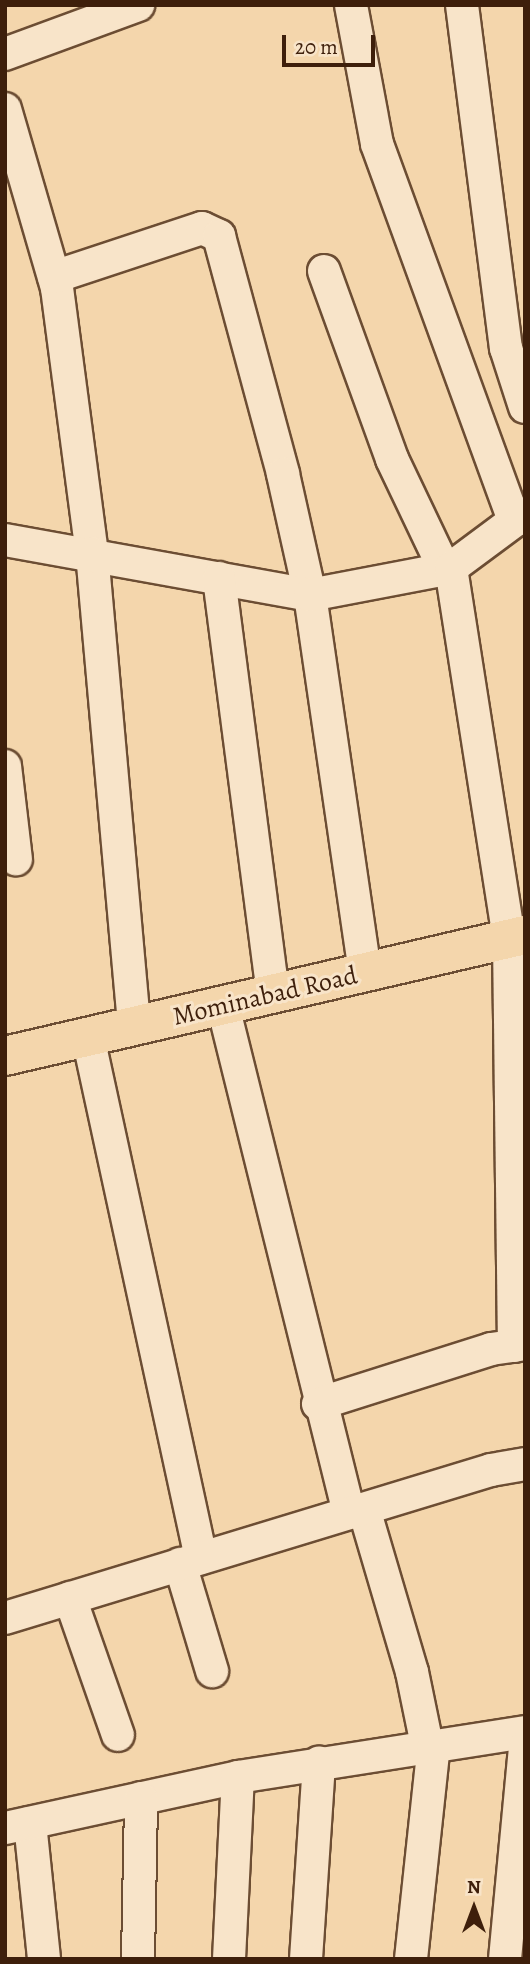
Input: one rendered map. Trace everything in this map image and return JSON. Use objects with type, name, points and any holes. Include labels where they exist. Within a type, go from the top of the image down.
[{"type":"main road","name":"Mominabad Road","points":[[5,1056],[517,937]]},
{"type":"street","points":[[5,54],[138,5]]},
{"type":"street","points":[[5,540],[92,553],[310,595],[448,569],[519,517],[377,144],[351,5]]},
{"type":"street","points":[[462,5],[506,348],[525,407]]},
{"type":"street","points":[[5,109],[54,277],[92,553],[134,1027]]},
{"type":"street","points":[[54,277],[202,228],[219,236],[283,474],[310,595],[365,972]]},
{"type":"street","points":[[318,1404],[491,1349],[519,1345],[517,937],[448,569],[392,460],[324,271]]},
{"type":"street","points":[[219,578],[273,994]]},
{"type":"street","points":[[5,766],[16,859]]},
{"type":"street","points":[[223,1006],[318,1404],[412,1672],[430,1745],[411,1959]]},
{"type":"street","points":[[88,1037],[212,1671]]},
{"type":"street","points":[[5,1618],[491,1470],[525,1464]]},
{"type":"street","points":[[70,1598],[118,1735]]},
{"type":"street","points":[[44,1959],[18,1826],[238,1777],[319,1762],[525,1732]]},
{"type":"street","points":[[505,1959],[525,1746]]},
{"type":"street","points":[[306,1959],[319,1762]]},
{"type":"street","points":[[229,1959],[238,1777]]},
{"type":"street","points":[[138,1959],[141,1798]]}]
